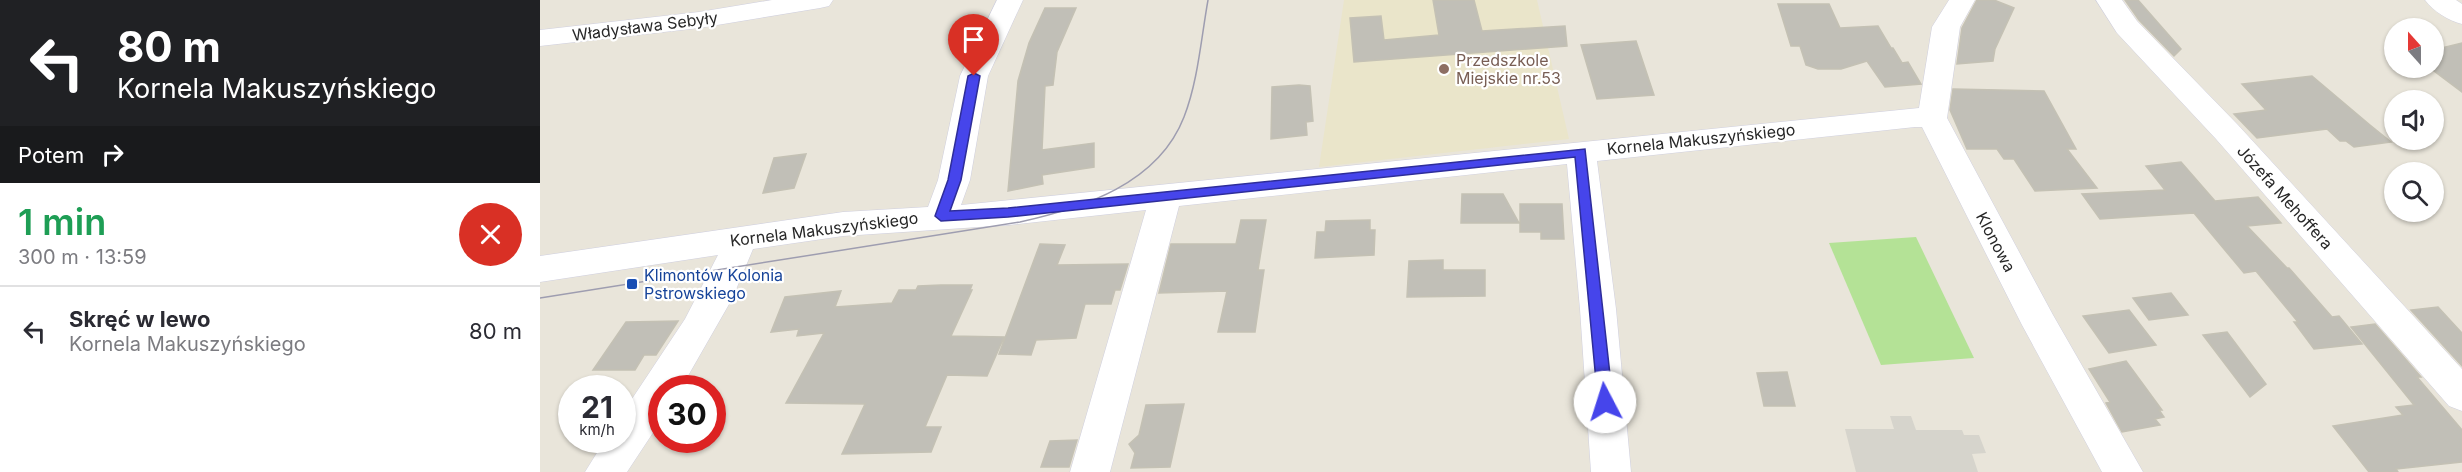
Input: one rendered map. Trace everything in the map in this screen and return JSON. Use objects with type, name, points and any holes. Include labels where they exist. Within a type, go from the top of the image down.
[{"type":"street","name":"Władysława Sebyły","points":[[540,38],[699,20],[820,0]]},
{"type":"street","points":[[941,216],[954,180],[974,76],[1010,0]]},
{"type":"street","points":[[1932,118],[1946,27],[1962,0]]},
{"type":"street","name":"Józefa Mehoffera","points":[[2109,0],[2127,27],[2227,132],[2462,395]]},
{"type":"street","points":[[2438,0],[2462,16]]},
{"type":"street","name":"Kornela Makuszyńskiego","points":[[540,269],[843,224],[1008,213],[1915,117],[1932,118]]},
{"type":"street","name":"Klonowa","points":[[1932,118],[2034,315],[2123,472]]},
{"type":"street","points":[[1581,152],[1597,298],[1611,472]]},
{"type":"street","points":[[1090,472],[1162,214],[1163,195]]},
{"type":"street","points":[[605,472],[715,301],[731,268],[741,238]]},
{"type":"shaded area","name":"Przedszkole Miejskie nr.53","points":[[1344,0],[1537,0],[1569,139],[1319,167]]},
{"type":"shaded area","points":[[1890,416],[1911,416],[1916,430],[1962,430],[1964,435],[1979,435],[1986,453],[1972,454],[1978,472],[1856,472],[1845,429],[1894,429]]},
{"type":"green space","points":[[1916,237],[1974,358],[1881,365],[1829,243]]},
{"type":"building","points":[[1433,0],[1474,0],[1482,31],[1565,26],[1567,46],[1354,62],[1350,18],[1381,16],[1384,40],[1439,35]]},
{"type":"building","points":[[1977,0],[1994,0],[2014,8],[1995,49],[1993,61],[1957,64],[1962,28]]},
{"type":"building","points":[[2125,0],[2138,0],[2181,49],[2174,56],[2139,20]]},
{"type":"building","points":[[1778,4],[1829,4],[1840,28],[1878,26],[1902,63],[1908,62],[1921,84],[1885,87],[1867,61],[1841,69],[1818,69],[1806,65],[1800,46],[1791,46]]},
{"type":"building","points":[[1045,8],[1076,8],[1057,52],[1053,85],[1045,86],[1042,150],[1094,143],[1094,167],[1042,175],[1043,184],[1008,191],[1018,81],[1029,43]]},
{"type":"building","points":[[1636,41],[1654,95],[1597,99],[1581,45]]},
{"type":"building","points":[[2462,43],[2462,92],[2443,78],[2444,47]]},
{"type":"building","points":[[2312,76],[2384,136],[2384,143],[2354,147],[2346,141],[2340,141],[2327,129],[2257,138],[2234,114],[2266,110],[2242,84]]},
{"type":"building","points":[[1310,86],[1313,121],[1306,122],[1307,135],[1271,139],[1272,87]]},
{"type":"building","points":[[1953,89],[2044,91],[2076,149],[2067,149],[2097,188],[2035,191],[2014,159],[2004,159],[1997,149],[1967,149],[1950,110]]},
{"type":"building","points":[[806,154],[794,188],[763,193],[774,158]]},
{"type":"building","points":[[2181,162],[2215,201],[2258,197],[2281,223],[2247,226],[2289,268],[2332,317],[2339,316],[2362,344],[2314,349],[2294,322],[2298,322],[2256,271],[2244,273],[2194,213],[2100,219],[2082,194],[2165,190],[2146,166]]},
{"type":"building","points":[[1462,194],[1503,194],[1519,223],[1461,223]]},
{"type":"building","points":[[1520,204],[1562,204],[1564,239],[1541,239],[1541,232],[1520,232]]},
{"type":"building","points":[[1241,220],[1266,220],[1258,270],[1264,270],[1255,332],[1218,332],[1227,291],[1159,293],[1171,244],[1236,244]]},
{"type":"building","points":[[1370,220],[1370,230],[1375,230],[1374,255],[1315,258],[1317,232],[1325,232],[1326,221]]},
{"type":"building","points":[[1040,244],[1065,245],[1057,265],[1128,264],[1120,290],[1115,290],[1111,304],[1085,304],[1076,338],[1036,340],[1031,355],[999,354]]},
{"type":"building","points":[[1443,260],[1443,270],[1485,270],[1485,296],[1407,297],[1409,261]]},
{"type":"building","points":[[972,285],[970,290],[972,290],[951,336],[1004,337],[987,376],[947,375],[925,427],[941,427],[931,452],[842,454],[865,404],[786,403],[824,333],[797,336],[799,329],[771,332],[785,297],[841,291],[835,307],[892,303],[899,290],[916,290],[918,286]]},
{"type":"building","points":[[2171,293],[2188,315],[2149,320],[2133,298]]},
{"type":"building","points":[[2438,307],[2462,333],[2462,366],[2411,310]]},
{"type":"building","points":[[2129,310],[2156,345],[2109,353],[2083,316]]},
{"type":"building","points":[[678,321],[656,355],[644,355],[635,370],[593,370],[626,322]]},
{"type":"building","points":[[2375,324],[2421,377],[2417,377],[2462,430],[2462,462],[2396,469],[2398,472],[2369,472],[2333,426],[2403,415],[2396,407],[2414,405],[2351,327]]},
{"type":"building","points":[[2227,332],[2266,384],[2250,397],[2203,335]]},
{"type":"building","points":[[2126,361],[2162,410],[2159,410],[2164,417],[2155,419],[2160,425],[2122,432],[2106,403],[2110,402],[2089,369]]},
{"type":"building","points":[[1787,372],[1795,406],[1764,406],[1757,373]]},
{"type":"building","points":[[1184,404],[1170,467],[1131,468],[1135,453],[1129,444],[1139,435],[1146,405]]},
{"type":"building","points":[[1077,440],[1069,467],[1041,467],[1050,441]]},
{"type":"tram line","points":[[540,298],[1020,222],[1093,200],[1137,176],[1156,160],[1172,140],[1184,117],[1193,89],[1208,0]]},
{"type":"place","name":"Przedszkole Miejskie nr.53","points":[[1444,69]]},
{"type":"place","name":"Klimontów Kolonia Pstrowskiego","points":[[632,284]]},
{"type":"route","points":[[974,76],[951,194],[941,216],[1008,213],[1581,152],[1598,309],[1605,402]]}]
